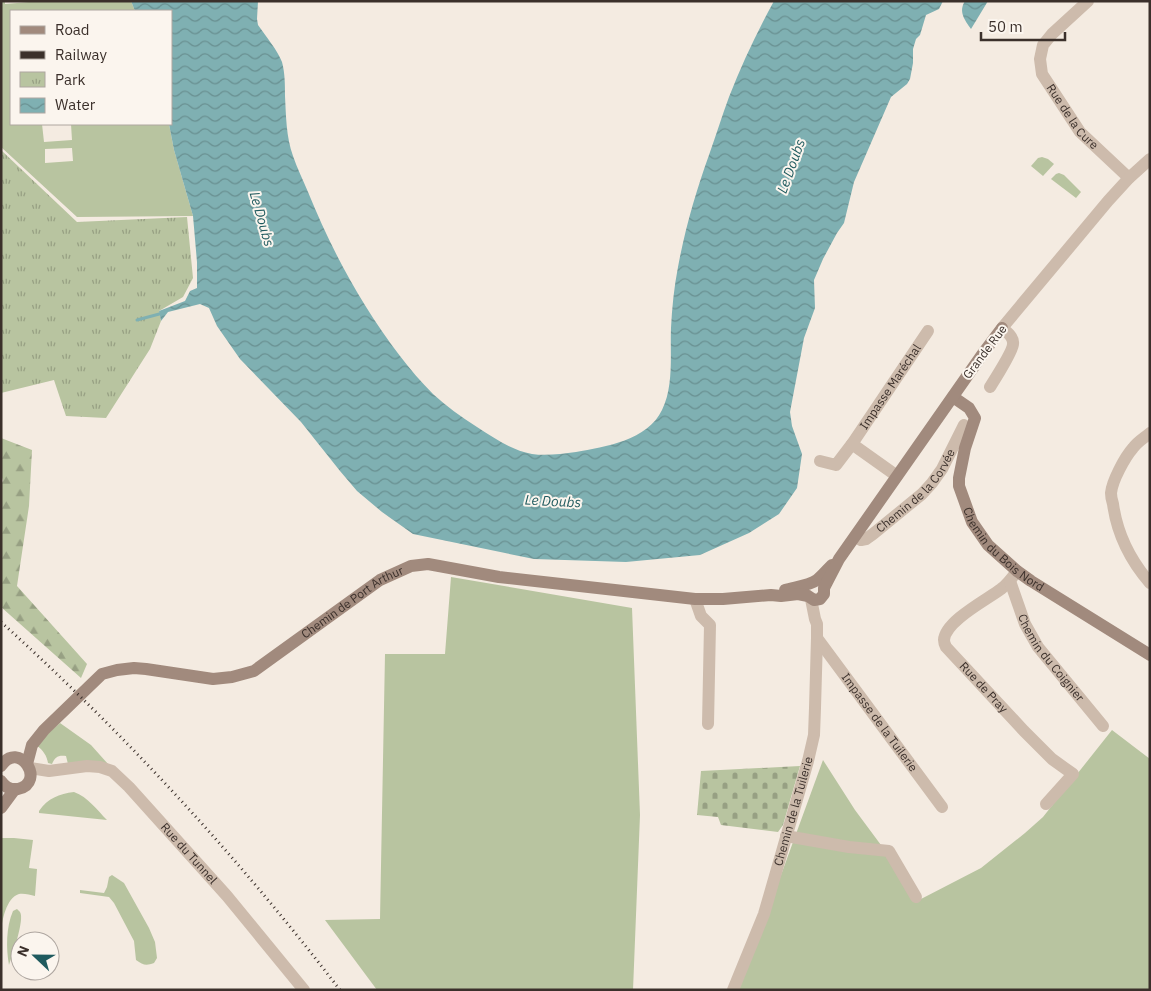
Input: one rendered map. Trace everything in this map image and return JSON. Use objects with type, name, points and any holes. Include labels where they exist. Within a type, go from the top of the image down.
[{"type":"street","name":"Rue de la Cure","points":[[1088,1],[1052,34],[1043,45],[1040,58],[1042,74],[1080,132],[1129,178]]},
{"type":"street","name":"Grande Rue","points":[[815,591],[856,537],[1002,328],[1105,205],[1129,178],[1150,159]]},
{"type":"street","points":[[990,387],[1013,343],[1011,336],[1002,328]]},
{"type":"street","name":"Impasse Maréchal","points":[[820,460],[836,465],[928,331]]},
{"type":"street","name":"Chemin du Bois Nord","points":[[952,397],[969,408],[975,418],[965,448],[959,486],[972,522],[988,545],[1014,576],[1150,654]]},
{"type":"street","name":"Chemin de la Corvée","points":[[856,537],[860,540],[866,539],[922,494],[942,469],[964,426]]},
{"type":"street","points":[[1150,433],[1130,452],[1118,472],[1111,493],[1115,520],[1127,550],[1150,582]]},
{"type":"street","name":"Impasse Maréchal","points":[[852,444],[897,476]]},
{"type":"street","name":"Chemin de Port Arthur","points":[[25,763],[28,742],[44,730],[102,674],[124,669],[146,669],[213,679],[232,677],[254,671],[380,580],[411,566],[428,564],[499,577],[695,599],[781,596],[815,591]]},
{"type":"street","name":"Chemin du Coignier","points":[[1014,576],[1025,624],[1038,647],[1103,726]]},
{"type":"street","name":"Rue de Pray","points":[[1014,576],[1002,588],[962,615],[949,629],[944,639],[946,648],[1024,731],[1052,759],[1073,774],[1046,804]]},
{"type":"street","name":"Chemin de la Tuilerie","points":[[732,990],[764,914],[814,735],[817,638],[815,591]]},
{"type":"street","points":[[695,599],[701,616],[710,625],[708,724]]},
{"type":"street","name":"Impasse de la Tuilerie","points":[[817,638],[942,808]]},
{"type":"street","points":[[1,766],[13,758],[25,763],[30,778],[24,786],[5,788],[1,808]]},
{"type":"street","name":"Rue du Tunnel","points":[[25,763],[49,771]]},
{"type":"street","name":"Rue du Tunnel","points":[[27,783],[49,771],[87,766],[100,767],[112,771],[129,787],[227,896],[304,990]]},
{"type":"street","points":[[786,836],[849,847],[889,851],[916,897]]},
{"type":"green space","points":[[1,1],[5,1],[5,4],[41,1],[131,1],[135,10],[10,10],[10,125],[42,125],[44,142],[72,140],[71,125],[169,125],[174,150],[193,216],[77,217],[1,147]],"holes":[[[72,148],[73,161],[45,163],[45,149]]]},
{"type":"green space","points":[[1,150],[77,222],[187,217],[193,278],[183,297],[159,311],[161,321],[150,349],[106,418],[66,416],[54,380],[1,393]]},
{"type":"green space","points":[[1042,157],[1054,164],[1043,176],[1031,166],[1038,158]]},
{"type":"green space","points":[[1059,173],[1064,175],[1081,192],[1076,198],[1051,179]]},
{"type":"green space","points":[[1,438],[32,450],[29,506],[17,586],[87,664],[81,678],[1,607],[1,483],[3,481],[1,474]]},
{"type":"green space","points":[[451,577],[632,608],[640,815],[633,990],[377,990],[325,920],[380,919],[385,654],[445,654]]},
{"type":"green space","points":[[60,723],[91,745],[108,764],[68,764],[66,756],[59,756],[52,764],[48,763],[44,753],[37,746]]},
{"type":"green space","points":[[1112,730],[1150,759],[1150,990],[739,990],[823,760],[855,810],[921,899],[981,868],[1025,833],[1043,817]]},
{"type":"green space","points":[[800,766],[783,825],[778,832],[721,825],[718,817],[697,815],[701,771]]},
{"type":"green space","points":[[74,792],[88,800],[107,820],[39,813],[42,807],[50,800],[59,795]]},
{"type":"green space","points":[[1,838],[33,840],[29,868],[37,869],[35,896],[19,894],[11,900],[5,910],[1,932]]},
{"type":"green space","points":[[112,875],[124,883],[149,928],[155,942],[157,958],[154,963],[145,964],[136,960],[134,941],[109,897],[80,893],[80,890],[104,893],[109,877]]},
{"type":"green space","points":[[17,909],[20,912],[21,922],[19,931],[10,931],[9,965],[7,952],[8,931],[13,911]]},
{"type":"water","name":"Le Doubs","points":[[131,1],[258,1],[258,25],[278,53],[283,66],[288,134],[291,149],[317,214],[337,256],[360,297],[400,356],[443,403],[503,443],[517,450],[543,455],[587,450],[625,440],[647,429],[662,410],[666,401],[670,380],[671,328],[675,282],[691,210],[729,97],[750,48],[774,1],[943,1],[939,9],[926,15],[920,35],[916,39],[913,49],[910,79],[907,84],[891,97],[854,182],[844,223],[823,259],[814,280],[815,308],[804,338],[790,412],[792,426],[802,454],[797,488],[779,514],[749,533],[700,555],[626,562],[534,559],[413,534],[382,512],[357,491],[301,422],[240,359],[217,326],[209,308],[200,304],[168,312],[161,321],[159,311],[185,301],[190,291],[197,288],[197,262],[193,216],[174,150],[169,125],[172,125],[172,10],[135,10]]},
{"type":"water","points":[[965,1],[988,1],[971,29],[962,12]]},
{"type":"waterway","points":[[137,320],[163,313]]},
{"type":"railway","points":[[1,622],[92,708],[179,798],[261,892],[340,990]]}]
